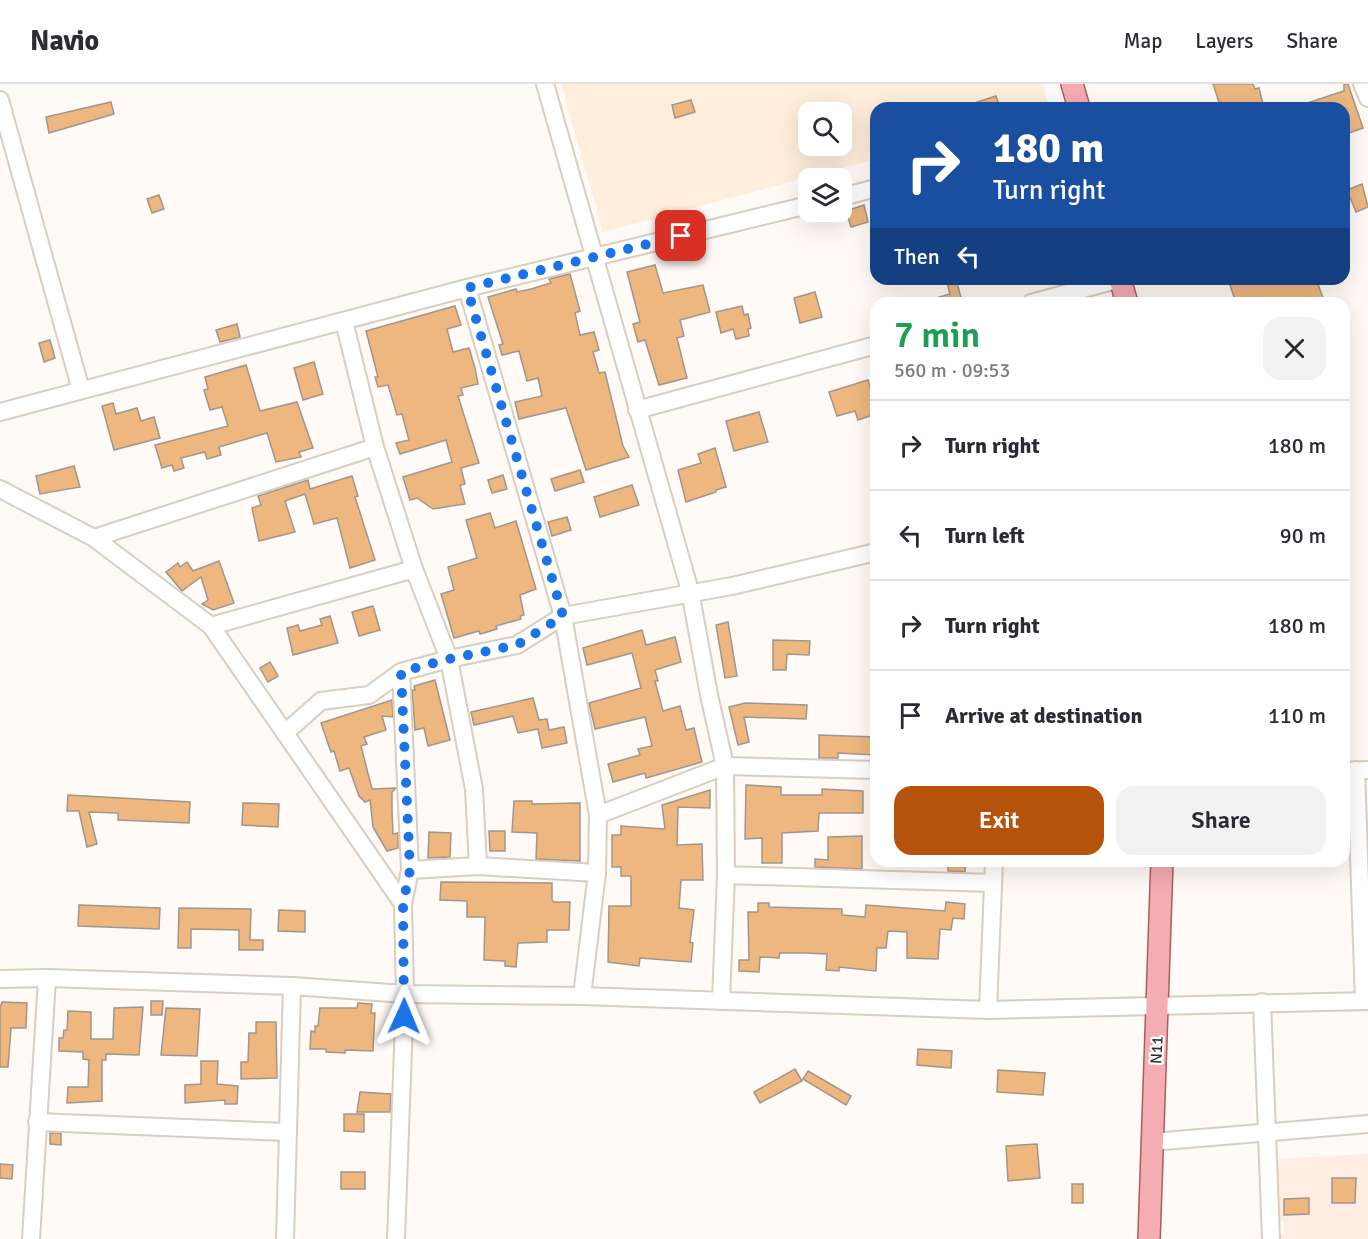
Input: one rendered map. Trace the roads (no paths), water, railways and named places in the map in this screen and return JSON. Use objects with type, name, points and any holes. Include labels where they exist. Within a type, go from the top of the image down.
[{"type":"main road","points":[[1074,84],[1078,102]]},
{"type":"main road","name":"N11","points":[[1149,1239],[1162,867]]},
{"type":"street","points":[[545,84],[690,591],[725,766],[726,875],[721,1001]]},
{"type":"street","points":[[1362,84],[1368,98]]},
{"type":"street","points":[[0,100],[7,155],[81,390]]},
{"type":"street","points":[[852,194],[870,190]]},
{"type":"street","points":[[0,412],[467,288],[798,207]]},
{"type":"street","points":[[1053,297],[1098,285]]},
{"type":"street","points":[[467,288],[563,616],[598,815],[597,873],[582,996]]},
{"type":"street","points":[[344,321],[375,447],[414,569],[449,659],[474,789],[478,866]]},
{"type":"street","points":[[637,410],[870,347]]},
{"type":"street","points":[[94,538],[375,447]]},
{"type":"street","points":[[0,489],[94,538],[211,626],[403,904]]},
{"type":"street","points":[[285,733],[321,701],[369,695],[401,672],[517,645],[563,616],[614,609],[690,591],[732,586],[870,553]]},
{"type":"street","points":[[211,626],[414,569]]},
{"type":"street","points":[[396,1239],[405,994],[403,904],[410,870],[401,672]]},
{"type":"street","points":[[598,815],[725,766],[870,770]]},
{"type":"street","points":[[0,979],[46,978],[292,986],[405,994],[582,996],[988,1010],[1366,1001],[1356,770]]},
{"type":"street","points":[[410,870],[478,866],[597,873]]},
{"type":"street","points":[[988,1010],[994,867]]},
{"type":"street","points":[[726,875],[993,883]]},
{"type":"street","points":[[31,1239],[46,978]]},
{"type":"street","points":[[285,1239],[292,986]]},
{"type":"street","points":[[1262,1002],[1271,1239]]},
{"type":"street","points":[[37,1122],[287,1132]]},
{"type":"street","points":[[1152,1142],[1368,1124]]}]
